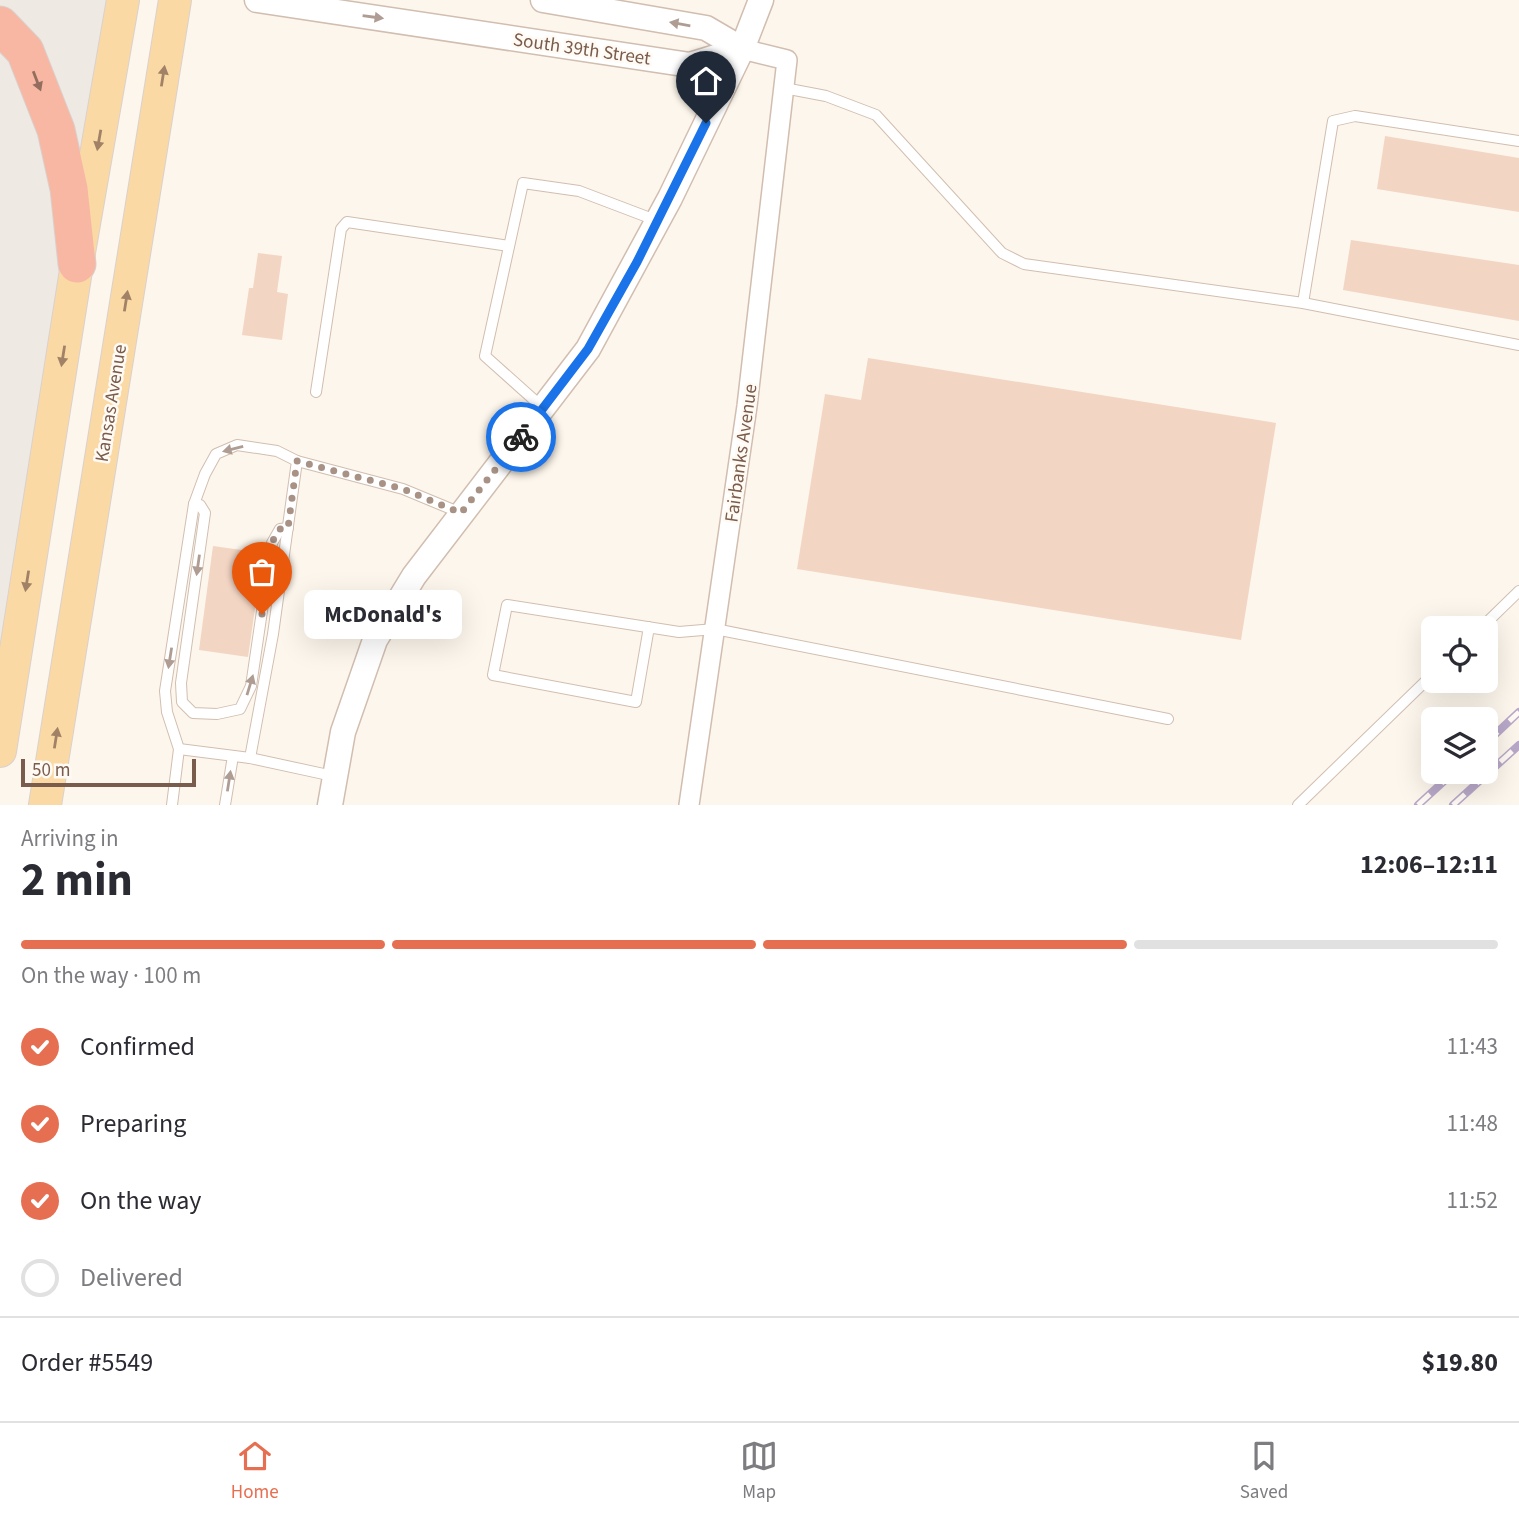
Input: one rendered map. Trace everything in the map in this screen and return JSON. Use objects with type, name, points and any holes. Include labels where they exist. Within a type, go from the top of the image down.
[{"type":"highway","points":[[0,25],[25,51],[56,130],[69,189],[77,264]]},
{"type":"main road","points":[[0,751],[122,0]]},
{"type":"main road","name":"Kansas Avenue","points":[[45,805],[175,0]]},
{"type":"street","name":"South 39th Street","points":[[257,0],[690,65],[742,49]]},
{"type":"street","name":"South 39th Street","points":[[543,0],[706,28],[742,49]]},
{"type":"street","points":[[330,805],[343,732],[375,640],[414,576],[588,349],[659,221],[742,49],[761,0]]},
{"type":"street","name":"Fairbanks Avenue","points":[[689,805],[747,406],[787,60],[742,49]]},
{"type":"lane","points":[[783,94],[826,96],[876,115],[1002,253],[1024,264],[1303,303],[1519,345]]},
{"type":"lane","points":[[1303,303],[1333,121],[1355,116],[1519,141]]},
{"type":"lane","points":[[543,408],[485,356],[523,183],[579,191],[659,221]]},
{"type":"lane","points":[[316,392],[341,229],[347,222],[509,246]]},
{"type":"lane","points":[[172,805],[179,749],[167,712],[165,691],[194,504],[216,454],[237,445],[277,451],[297,461],[403,489],[461,513]]},
{"type":"lane","points":[[250,758],[273,634],[297,461]]},
{"type":"lane","points":[[194,504],[200,505],[205,513],[181,683],[182,702],[193,713],[217,714],[240,709],[251,685],[272,542],[280,529],[288,528]]},
{"type":"lane","points":[[1493,616],[1519,591]]},
{"type":"lane","points":[[649,627],[636,702],[493,675],[507,605],[649,627],[679,632],[715,629],[1168,719]]},
{"type":"lane","points":[[1298,805],[1421,686]]},
{"type":"lane","points":[[179,749],[250,758],[335,776]]},
{"type":"lane","points":[[225,805],[233,756]]},
{"type":"shaded area","points":[[0,0],[118,0],[0,761]]},
{"type":"building","points":[[1385,136],[1519,158],[1519,212],[1377,189]]},
{"type":"building","points":[[1351,240],[1519,265],[1519,321],[1343,290]]},
{"type":"building","points":[[258,253],[282,256],[277,292],[288,294],[282,340],[242,335],[249,288],[253,288]]},
{"type":"building","points":[[868,358],[1276,423],[1241,640],[797,569],[825,394],[861,400]]},
{"type":"building","points":[[213,546],[263,553],[248,657],[199,650]]},
{"type":"railway","points":[[1498,732],[1519,712]]},
{"type":"railway","points":[[1453,805],[1519,745]]},
{"type":"railway","points":[[1418,805],[1441,784]]},
{"type":"way so far","points":[[262,614],[272,542],[280,529],[288,528],[297,461],[403,489],[461,513],[521,437]]},
{"type":"place","name":"McDonald's","points":[[262,614]]},
{"type":"route","points":[[521,437],[588,349],[637,262],[706,123]]}]
